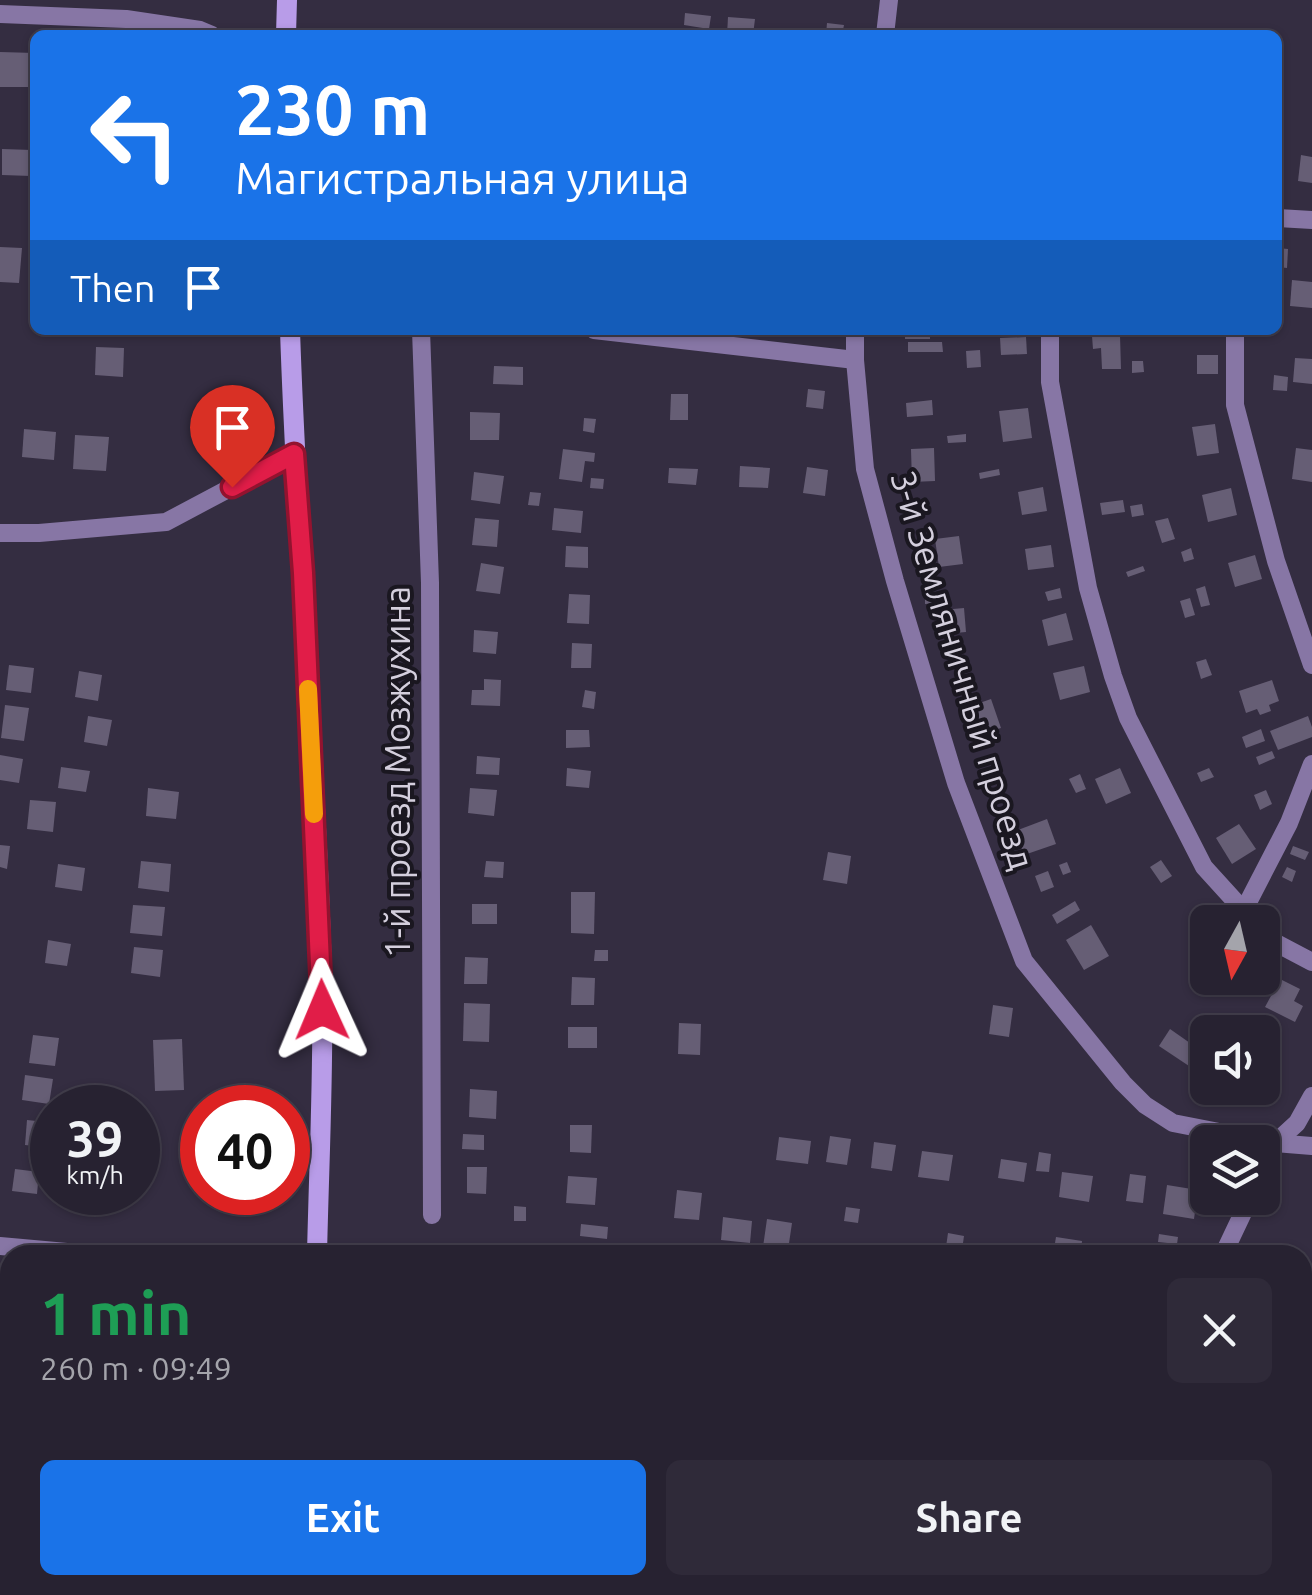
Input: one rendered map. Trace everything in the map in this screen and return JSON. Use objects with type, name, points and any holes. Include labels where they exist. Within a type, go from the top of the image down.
[{"type":"street","points":[[286,30],[287,0]]},
{"type":"street","points":[[886,30],[889,0]]},
{"type":"street","points":[[0,14],[126,19],[200,30]]},
{"type":"street","points":[[1282,218],[1312,220]]},
{"type":"street","points":[[290,335],[322,974],[316,1245]]},
{"type":"street","name":"1-й проезд Мозжухина","points":[[421,335],[430,584],[432,1215]]},
{"type":"street","points":[[638,335],[856,360]]},
{"type":"street","name":"3-й Земляничный проезд","points":[[855,335],[865,469],[956,783],[1024,962],[1144,1105],[1173,1123],[1190,1126]]},
{"type":"street","points":[[1050,335],[1050,382],[1088,588],[1112,676],[1128,718],[1204,867],[1237,905]]},
{"type":"street","points":[[1235,335],[1235,405],[1276,561],[1312,664]]},
{"type":"street","points":[[0,533],[166,522],[294,454]]},
{"type":"street","points":[[1253,905],[1312,764]]},
{"type":"street","points":[[1280,945],[1312,962]]},
{"type":"street","points":[[1280,1138],[1297,1123],[1312,1096]]},
{"type":"street","name":"3-й Земляничный проезд","points":[[1280,1142],[1312,1146]]},
{"type":"street","points":[[1229,1245],[1242,1215]]},
{"type":"building","points":[[685,13],[711,16],[709,29],[684,25]]},
{"type":"building","points":[[728,17],[755,19],[754,30],[727,30]]},
{"type":"building","points":[[827,23],[844,25],[843,30],[826,30]]},
{"type":"building","points":[[0,52],[30,53],[30,87],[0,87]]},
{"type":"building","points":[[2,149],[30,150],[30,176],[2,175]]},
{"type":"building","points":[[1301,155],[1312,157],[1312,183],[1298,181]]},
{"type":"building","points":[[0,247],[22,248],[19,283],[0,282]]},
{"type":"building","points":[[1282,248],[1288,249],[1287,268],[1282,267]]},
{"type":"building","points":[[1292,280],[1312,282],[1312,308],[1290,306]]},
{"type":"building","points":[[905,335],[930,335],[930,339],[905,339]]},
{"type":"building","points":[[1120,335],[1121,369],[1102,369],[1101,348],[1093,349],[1092,336]]},
{"type":"building","points":[[1026,337],[1027,354],[1001,355],[1000,338]]},
{"type":"building","points":[[908,342],[942,342],[943,352],[908,352]]},
{"type":"building","points":[[96,347],[124,348],[123,377],[95,375]]},
{"type":"building","points":[[980,350],[981,367],[967,368],[966,351]]},
{"type":"building","points":[[1197,355],[1218,355],[1218,374],[1197,374]]},
{"type":"building","points":[[1295,358],[1312,359],[1312,384],[1293,382]]},
{"type":"building","points":[[1132,361],[1143,361],[1144,372],[1132,373]]},
{"type":"building","points":[[494,366],[523,367],[523,385],[493,384]]},
{"type":"building","points":[[1274,375],[1288,377],[1287,391],[1273,390]]},
{"type":"building","points":[[808,389],[825,391],[823,409],[806,407]]},
{"type":"building","points":[[671,394],[688,394],[688,420],[670,420]]},
{"type":"building","points":[[932,400],[933,415],[907,417],[906,403]]},
{"type":"building","points":[[1028,408],[1032,438],[1003,442],[999,411]]},
{"type":"building","points":[[470,412],[500,413],[499,440],[470,440]]},
{"type":"building","points":[[584,418],[596,419],[594,433],[583,431]]},
{"type":"building","points":[[1215,424],[1219,453],[1197,456],[1192,427]]},
{"type":"building","points":[[24,429],[56,432],[54,460],[22,457]]},
{"type":"building","points":[[966,434],[966,442],[948,443],[947,436]]},
{"type":"building","points":[[75,435],[109,437],[106,471],[73,469]]},
{"type":"building","points":[[934,448],[935,481],[912,482],[911,449]]},
{"type":"building","points":[[1296,448],[1312,450],[1312,482],[1292,479]]},
{"type":"building","points":[[563,449],[595,453],[594,462],[585,461],[582,482],[559,479]]},
{"type":"building","points":[[740,466],[770,468],[768,488],[739,487]]},
{"type":"building","points":[[807,467],[828,470],[825,496],[803,493]]},
{"type":"building","points":[[669,468],[698,469],[696,485],[668,483]]},
{"type":"building","points":[[999,469],[1000,475],[980,479],[979,473]]},
{"type":"building","points":[[474,472],[504,476],[500,504],[471,500]]},
{"type":"building","points":[[591,478],[604,479],[603,489],[590,488]]},
{"type":"building","points":[[1043,487],[1047,511],[1022,515],[1018,492]]},
{"type":"building","points":[[1231,488],[1237,515],[1208,522],[1202,495]]},
{"type":"building","points":[[530,492],[541,493],[539,506],[528,505]]},
{"type":"building","points":[[1123,500],[1125,512],[1102,515],[1100,503]]},
{"type":"building","points":[[1142,504],[1144,515],[1132,517],[1130,506]]},
{"type":"building","points":[[554,508],[583,511],[581,533],[552,530]]},
{"type":"building","points":[[475,518],[499,520],[497,547],[472,545]]},
{"type":"building","points":[[1168,518],[1175,539],[1162,543],[1155,521]]},
{"type":"building","points":[[959,536],[963,564],[939,567],[935,539]]},
{"type":"building","points":[[1051,545],[1054,567],[1028,570],[1025,549]]},
{"type":"building","points":[[566,546],[588,547],[588,568],[565,567]]},
{"type":"building","points":[[1191,548],[1194,559],[1184,562],[1181,552]]},
{"type":"building","points":[[1255,555],[1262,579],[1235,587],[1228,563]]},
{"type":"building","points":[[481,563],[504,567],[500,594],[476,591]]},
{"type":"building","points":[[1143,566],[1145,571],[1128,577],[1126,572]]},
{"type":"building","points":[[1205,586],[1210,605],[1201,607],[1196,589]]},
{"type":"building","points":[[1060,588],[1062,598],[1048,601],[1045,592]]},
{"type":"building","points":[[941,593],[941,603],[925,604],[925,595]]},
{"type":"building","points":[[569,594],[590,595],[589,624],[567,623]]},
{"type":"building","points":[[1190,598],[1195,615],[1185,618],[1180,601]]},
{"type":"building","points":[[964,608],[966,632],[944,634],[942,610]]},
{"type":"building","points":[[1066,613],[1073,640],[1048,646],[1042,620]]},
{"type":"building","points":[[474,630],[498,632],[496,654],[473,652]]},
{"type":"building","points":[[572,643],[592,644],[591,668],[571,668]]},
{"type":"building","points":[[1206,659],[1212,675],[1201,679],[1196,662]]},
{"type":"building","points":[[9,665],[34,668],[31,693],[6,690]]},
{"type":"building","points":[[1084,666],[1090,692],[1060,700],[1053,673]]},
{"type":"building","points":[[79,671],[102,675],[98,701],[75,697]]},
{"type":"building","points":[[484,679],[501,680],[500,706],[471,705],[472,690],[484,690]]},
{"type":"building","points":[[1272,680],[1279,701],[1269,705],[1271,711],[1260,715],[1257,709],[1246,713],[1239,691]]},
{"type":"building","points":[[585,690],[596,692],[594,709],[582,707]]},
{"type":"building","points":[[991,699],[1001,728],[978,735],[968,707]]},
{"type":"building","points":[[5,705],[29,708],[24,741],[1,738]]},
{"type":"building","points":[[88,716],[112,720],[107,746],[84,742]]},
{"type":"building","points":[[1308,716],[1312,737],[1278,750],[1270,731]]},
{"type":"building","points":[[1261,729],[1265,741],[1246,748],[1242,737]]},
{"type":"building","points":[[566,730],[589,730],[590,747],[566,748]]},
{"type":"building","points":[[1272,751],[1275,758],[1259,765],[1256,757]]},
{"type":"building","points":[[0,755],[23,759],[19,783],[0,780]]},
{"type":"building","points":[[477,756],[500,758],[499,775],[476,774]]},
{"type":"building","points":[[61,767],[90,771],[86,792],[58,788]]},
{"type":"building","points":[[567,768],[591,771],[589,788],[566,786]]},
{"type":"building","points":[[1120,768],[1131,793],[1106,804],[1095,779]]},
{"type":"building","points":[[1209,768],[1214,777],[1201,782],[1197,773]]},
{"type":"building","points":[[1080,774],[1086,789],[1076,793],[1069,779]]},
{"type":"building","points":[[148,788],[179,792],[176,819],[146,816]]},
{"type":"building","points":[[470,788],[497,790],[494,816],[468,813]]},
{"type":"building","points":[[1266,790],[1272,804],[1260,810],[1254,795]]},
{"type":"building","points":[[30,800],[56,802],[53,832],[27,829]]},
{"type":"building","points":[[1047,819],[1056,844],[1024,855],[1015,831]]},
{"type":"building","points":[[1239,824],[1256,849],[1232,864],[1216,838]]},
{"type":"building","points":[[0,845],[10,846],[7,869],[0,867]]},
{"type":"building","points":[[1293,846],[1309,852],[1305,860],[1290,854]]},
{"type":"building","points":[[828,852],[851,856],[847,884],[823,880]]},
{"type":"building","points":[[1161,860],[1172,876],[1161,883],[1150,867]]},
{"type":"building","points":[[141,861],[171,864],[169,892],[138,888]]},
{"type":"building","points":[[486,861],[504,862],[503,878],[484,877]]},
{"type":"building","points":[[1067,862],[1071,872],[1063,875],[1059,865]]},
{"type":"building","points":[[58,864],[85,868],[82,891],[55,887]]},
{"type":"building","points":[[1287,867],[1296,871],[1292,882],[1282,877]]},
{"type":"building","points":[[1048,871],[1054,887],[1041,892],[1035,876]]},
{"type":"building","points":[[571,892],[595,892],[594,934],[571,933]]},
{"type":"building","points":[[1075,901],[1080,910],[1057,924],[1052,915]]},
{"type":"building","points":[[472,904],[497,904],[497,924],[472,924]]},
{"type":"building","points":[[133,905],[165,907],[162,936],[130,933]]},
{"type":"building","points":[[1091,925],[1109,956],[1084,970],[1066,940]]},
{"type":"building","points":[[48,940],[71,944],[67,966],[45,963]]},
{"type":"building","points":[[134,947],[163,950],[160,977],[131,973]]},
{"type":"building","points":[[595,950],[608,950],[608,961],[594,961]]},
{"type":"building","points":[[465,957],[488,958],[487,984],[464,984]]},
{"type":"building","points":[[572,977],[595,978],[594,1005],[571,1005]]},
{"type":"building","points":[[1280,979],[1300,989],[1294,1001],[1303,1006],[1295,1022],[1265,1007],[1271,995],[1280,995]]},
{"type":"building","points":[[464,1003],[490,1004],[489,1042],[463,1041]]},
{"type":"building","points":[[993,1005],[1013,1008],[1009,1037],[989,1034]]},
{"type":"building","points":[[679,1023],[701,1024],[700,1055],[678,1054]]},
{"type":"building","points":[[568,1027],[597,1027],[597,1048],[568,1048]]},
{"type":"building","points":[[1170,1029],[1190,1043],[1190,1065],[1189,1066],[1159,1046]]},
{"type":"building","points":[[33,1035],[59,1038],[55,1066],[29,1063]]},
{"type":"building","points":[[182,1039],[184,1085],[180,1085],[180,1090],[160,1091],[160,1085],[155,1085],[153,1040]]},
{"type":"building","points":[[25,1075],[53,1079],[52,1085],[30,1085],[30,1101],[22,1100]]},
{"type":"building","points":[[470,1089],[497,1091],[496,1119],[469,1117]]},
{"type":"building","points":[[27,1120],[30,1120],[30,1146],[25,1145]]},
{"type":"building","points":[[570,1125],[592,1125],[591,1153],[570,1152]]},
{"type":"building","points":[[463,1134],[484,1135],[484,1150],[462,1149]]},
{"type":"building","points":[[830,1136],[851,1139],[847,1165],[826,1162]]},
{"type":"building","points":[[779,1137],[811,1141],[808,1164],[776,1160]]},
{"type":"building","points":[[874,1142],[896,1145],[892,1171],[871,1168]]},
{"type":"building","points":[[922,1151],[953,1155],[949,1181],[918,1177]]},
{"type":"building","points":[[1039,1152],[1051,1154],[1049,1172],[1036,1171]]},
{"type":"building","points":[[1001,1159],[1027,1163],[1024,1182],[998,1178]]},
{"type":"building","points":[[467,1167],[487,1167],[486,1194],[467,1193]]},
{"type":"building","points":[[15,1169],[30,1171],[30,1193],[12,1191]]},
{"type":"building","points":[[1062,1172],[1093,1176],[1089,1202],[1059,1197]]},
{"type":"building","points":[[1130,1174],[1146,1176],[1143,1203],[1126,1201]]},
{"type":"building","points":[[568,1176],[597,1178],[595,1205],[566,1203]]},
{"type":"building","points":[[1167,1185],[1190,1189],[1190,1215],[1195,1215],[1194,1219],[1163,1214]]},
{"type":"building","points":[[677,1190],[702,1193],[699,1220],[674,1218]]},
{"type":"building","points":[[514,1206],[526,1207],[526,1221],[514,1221]]},
{"type":"building","points":[[846,1207],[860,1209],[858,1223],[844,1221]]},
{"type":"building","points":[[723,1217],[752,1221],[750,1243],[721,1240]]},
{"type":"building","points":[[767,1219],[792,1223],[789,1245],[763,1245]]},
{"type":"building","points":[[581,1224],[608,1227],[607,1239],[580,1236]]},
{"type":"building","points":[[948,1233],[964,1236],[963,1245],[946,1245]]},
{"type":"building","points":[[1159,1234],[1178,1237],[1177,1244],[1158,1242]]},
{"type":"building","points":[[1056,1237],[1082,1241],[1082,1245],[1055,1245]]},
{"type":"slow traffic","points":[[308,689],[314,814]]},
{"type":"route","points":[[232,487],[294,454],[303,573],[322,1010]]}]
